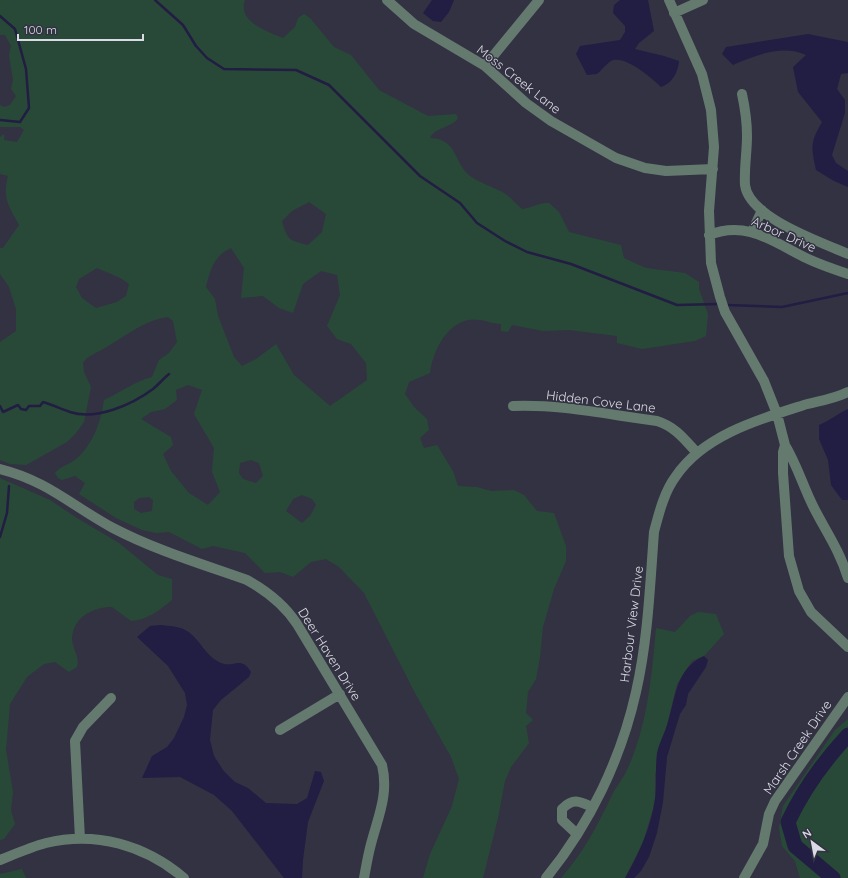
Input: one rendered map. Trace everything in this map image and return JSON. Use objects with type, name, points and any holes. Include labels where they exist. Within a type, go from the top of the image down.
[{"type":"street","name":"Moss Creek Lane","points":[[387,0],[420,28],[485,66],[526,103],[551,121],[616,158],[638,166],[666,171],[713,169]]},
{"type":"street","points":[[485,66],[539,0]]},
{"type":"street","points":[[669,0],[698,62],[706,86],[711,110],[714,135],[709,235],[712,263],[720,297],[726,312],[764,381],[777,414],[785,445],[793,458],[813,507],[832,537],[848,578]]},
{"type":"street","points":[[674,13],[703,0]]},
{"type":"street","points":[[742,94],[747,135],[745,184],[750,198],[762,210],[792,229],[848,254]]},
{"type":"street","points":[[752,232],[762,210]]},
{"type":"street","name":"Arbor Drive","points":[[709,235],[731,229],[752,232],[806,258],[848,274]]},
{"type":"street","name":"Harbour View Drive","points":[[546,878],[578,834],[617,754],[636,691],[645,636],[654,532],[670,485],[684,465],[697,453],[717,439],[735,430],[777,414],[848,392]]},
{"type":"street","name":"Hidden Cove Lane","points":[[513,406],[529,405],[563,408],[658,421],[679,432],[697,453]]},
{"type":"street","points":[[785,445],[783,452],[783,473],[789,556],[799,591],[811,612],[848,647]]},
{"type":"street","name":"Deer Haven Drive","points":[[0,469],[43,484],[94,516],[133,538],[247,580],[262,588],[281,604],[292,617],[377,755],[384,776],[384,798],[371,844],[364,878]]},
{"type":"street","points":[[280,730],[340,694]]},
{"type":"street","name":"Marsh Creek Drive","points":[[744,878],[764,844],[769,814],[775,801],[848,697]]},
{"type":"street","points":[[80,838],[75,741],[84,727],[110,698]]},
{"type":"street","points":[[578,834],[562,820],[562,809],[572,801],[579,801],[592,808]]},
{"type":"street","points":[[0,860],[44,844],[80,838],[108,841],[135,848],[161,861],[184,878]]},
{"type":"green space","points":[[0,0],[245,0],[245,14],[249,20],[262,29],[283,38],[295,27],[298,18],[304,14],[310,18],[334,47],[351,55],[379,90],[428,116],[456,114],[458,118],[452,124],[432,134],[430,138],[439,139],[446,142],[470,176],[509,196],[522,209],[542,203],[549,203],[559,212],[569,232],[621,245],[624,258],[646,268],[685,273],[699,282],[699,289],[708,314],[706,336],[695,341],[642,349],[617,343],[617,336],[569,330],[543,331],[512,325],[508,332],[501,331],[501,324],[480,320],[470,320],[460,323],[445,335],[435,353],[430,373],[409,382],[405,394],[414,407],[427,419],[429,430],[420,438],[424,448],[437,445],[453,471],[458,486],[477,487],[491,491],[514,490],[524,495],[537,511],[554,513],[566,546],[566,561],[554,589],[543,627],[536,679],[528,692],[526,713],[533,720],[526,726],[529,743],[511,767],[505,781],[498,818],[483,878],[423,878],[430,854],[452,806],[459,779],[451,757],[415,693],[364,593],[339,567],[326,559],[311,562],[293,577],[280,572],[265,573],[245,553],[213,546],[202,549],[169,532],[156,533],[142,530],[116,518],[79,494],[85,483],[75,476],[62,480],[58,478],[55,473],[76,459],[92,440],[101,416],[104,400],[133,384],[152,377],[159,360],[169,353],[177,342],[173,321],[168,317],[151,321],[135,329],[85,360],[83,363],[84,372],[91,387],[84,422],[67,442],[26,465],[10,464],[0,460],[0,342],[16,331],[16,309],[9,287],[0,274],[0,248],[3,248],[19,225],[6,197],[6,184],[8,176],[0,174],[0,137],[4,134],[4,140],[17,142],[24,130],[20,127],[0,127],[0,105],[4,107],[10,105],[16,96],[11,89],[13,80],[9,55],[11,46],[5,35],[0,35]],"holes":[[[309,202],[326,214],[322,232],[308,245],[297,242],[287,235],[282,221],[292,211]],[[231,248],[244,268],[241,298],[263,296],[279,308],[293,313],[303,284],[321,271],[337,275],[340,295],[327,326],[337,339],[351,344],[366,363],[367,380],[330,406],[294,375],[276,344],[256,359],[242,366],[234,357],[218,316],[215,299],[206,287],[211,269],[220,255]],[[97,268],[129,284],[126,296],[117,302],[96,308],[82,298],[76,287],[79,279]],[[188,385],[202,390],[194,414],[214,448],[212,472],[220,492],[208,505],[189,493],[171,471],[163,454],[173,445],[171,437],[141,419],[151,412],[165,409],[177,400],[176,390]],[[251,460],[259,463],[263,476],[256,483],[243,479],[239,473],[240,463]],[[302,495],[312,499],[316,505],[310,516],[302,523],[286,511],[293,499]],[[149,497],[153,500],[152,511],[141,513],[134,509],[134,502],[139,498]]]},
{"type":"green space","points":[[0,478],[50,500],[119,543],[158,575],[172,579],[172,600],[153,614],[142,619],[131,621],[112,607],[105,607],[91,611],[80,619],[73,632],[72,640],[78,660],[77,667],[69,672],[55,662],[44,664],[27,677],[10,704],[6,750],[13,792],[11,810],[15,824],[4,839],[0,840]]},
{"type":"green space","points":[[698,612],[716,614],[724,634],[704,656],[692,661],[677,684],[655,774],[655,798],[653,809],[643,842],[625,878],[561,878],[590,838],[625,774],[639,740],[653,665],[656,628],[675,632],[690,616]]},
{"type":"green space","points":[[848,719],[848,878],[800,878],[795,861],[782,846],[779,827],[783,806],[835,730]]},
{"type":"green space","points":[[22,869],[26,878],[0,878],[0,874]]},
{"type":"shaded area","points":[[432,0],[454,0],[449,12],[441,22],[433,21],[423,13]]},
{"type":"shaded area","points":[[620,0],[648,0],[654,31],[639,43],[635,49],[679,61],[674,77],[661,87],[638,68],[623,61],[617,60],[609,62],[597,74],[587,75],[576,54],[580,46],[620,40],[625,32],[625,26],[613,13],[614,5]]},
{"type":"shaded area","points":[[808,34],[848,42],[848,73],[841,74],[837,89],[845,100],[845,113],[832,155],[836,163],[848,171],[848,187],[834,181],[816,170],[813,156],[813,145],[815,135],[822,122],[798,92],[793,67],[806,55],[788,51],[770,52],[733,65],[722,54],[726,47]]},
{"type":"shaded area","points":[[848,409],[848,500],[842,500],[831,485],[828,460],[819,439],[819,425]]},
{"type":"shaded area","points":[[150,626],[174,626],[184,629],[196,638],[215,660],[226,664],[244,664],[251,672],[249,677],[221,700],[213,710],[210,740],[214,756],[223,770],[235,782],[248,788],[266,803],[297,804],[307,798],[315,771],[321,772],[324,781],[308,822],[302,878],[284,878],[232,811],[214,795],[180,777],[142,778],[152,756],[167,747],[174,738],[184,717],[187,705],[185,693],[168,666],[137,637]]},
{"type":"shaded area","points":[[704,656],[708,660],[706,667],[688,694],[686,705],[680,714],[667,757],[663,802],[657,833],[649,857],[641,871],[634,878],[625,878],[640,850],[651,820],[656,793],[657,753],[667,725],[678,685],[687,668]]},
{"type":"waterway","points":[[155,0],[183,25],[196,46],[207,58],[224,69],[296,70],[329,85],[420,176],[460,203],[477,223],[505,241],[527,252],[571,264],[677,305],[719,304]]},
{"type":"waterway","points":[[0,16],[15,29],[26,69],[29,108],[20,122],[0,120]]},
{"type":"waterway","points":[[726,305],[782,307],[848,293]]},
{"type":"waterway","points":[[0,406],[3,412],[18,405],[21,409],[26,410],[29,406],[40,406],[43,402],[80,414],[102,413],[114,410],[145,395],[169,374]]},
{"type":"waterway","points":[[0,537],[7,513],[9,486]]},
{"type":"waterway","points":[[833,878],[795,846],[788,822],[800,799],[815,776],[848,735]]}]
